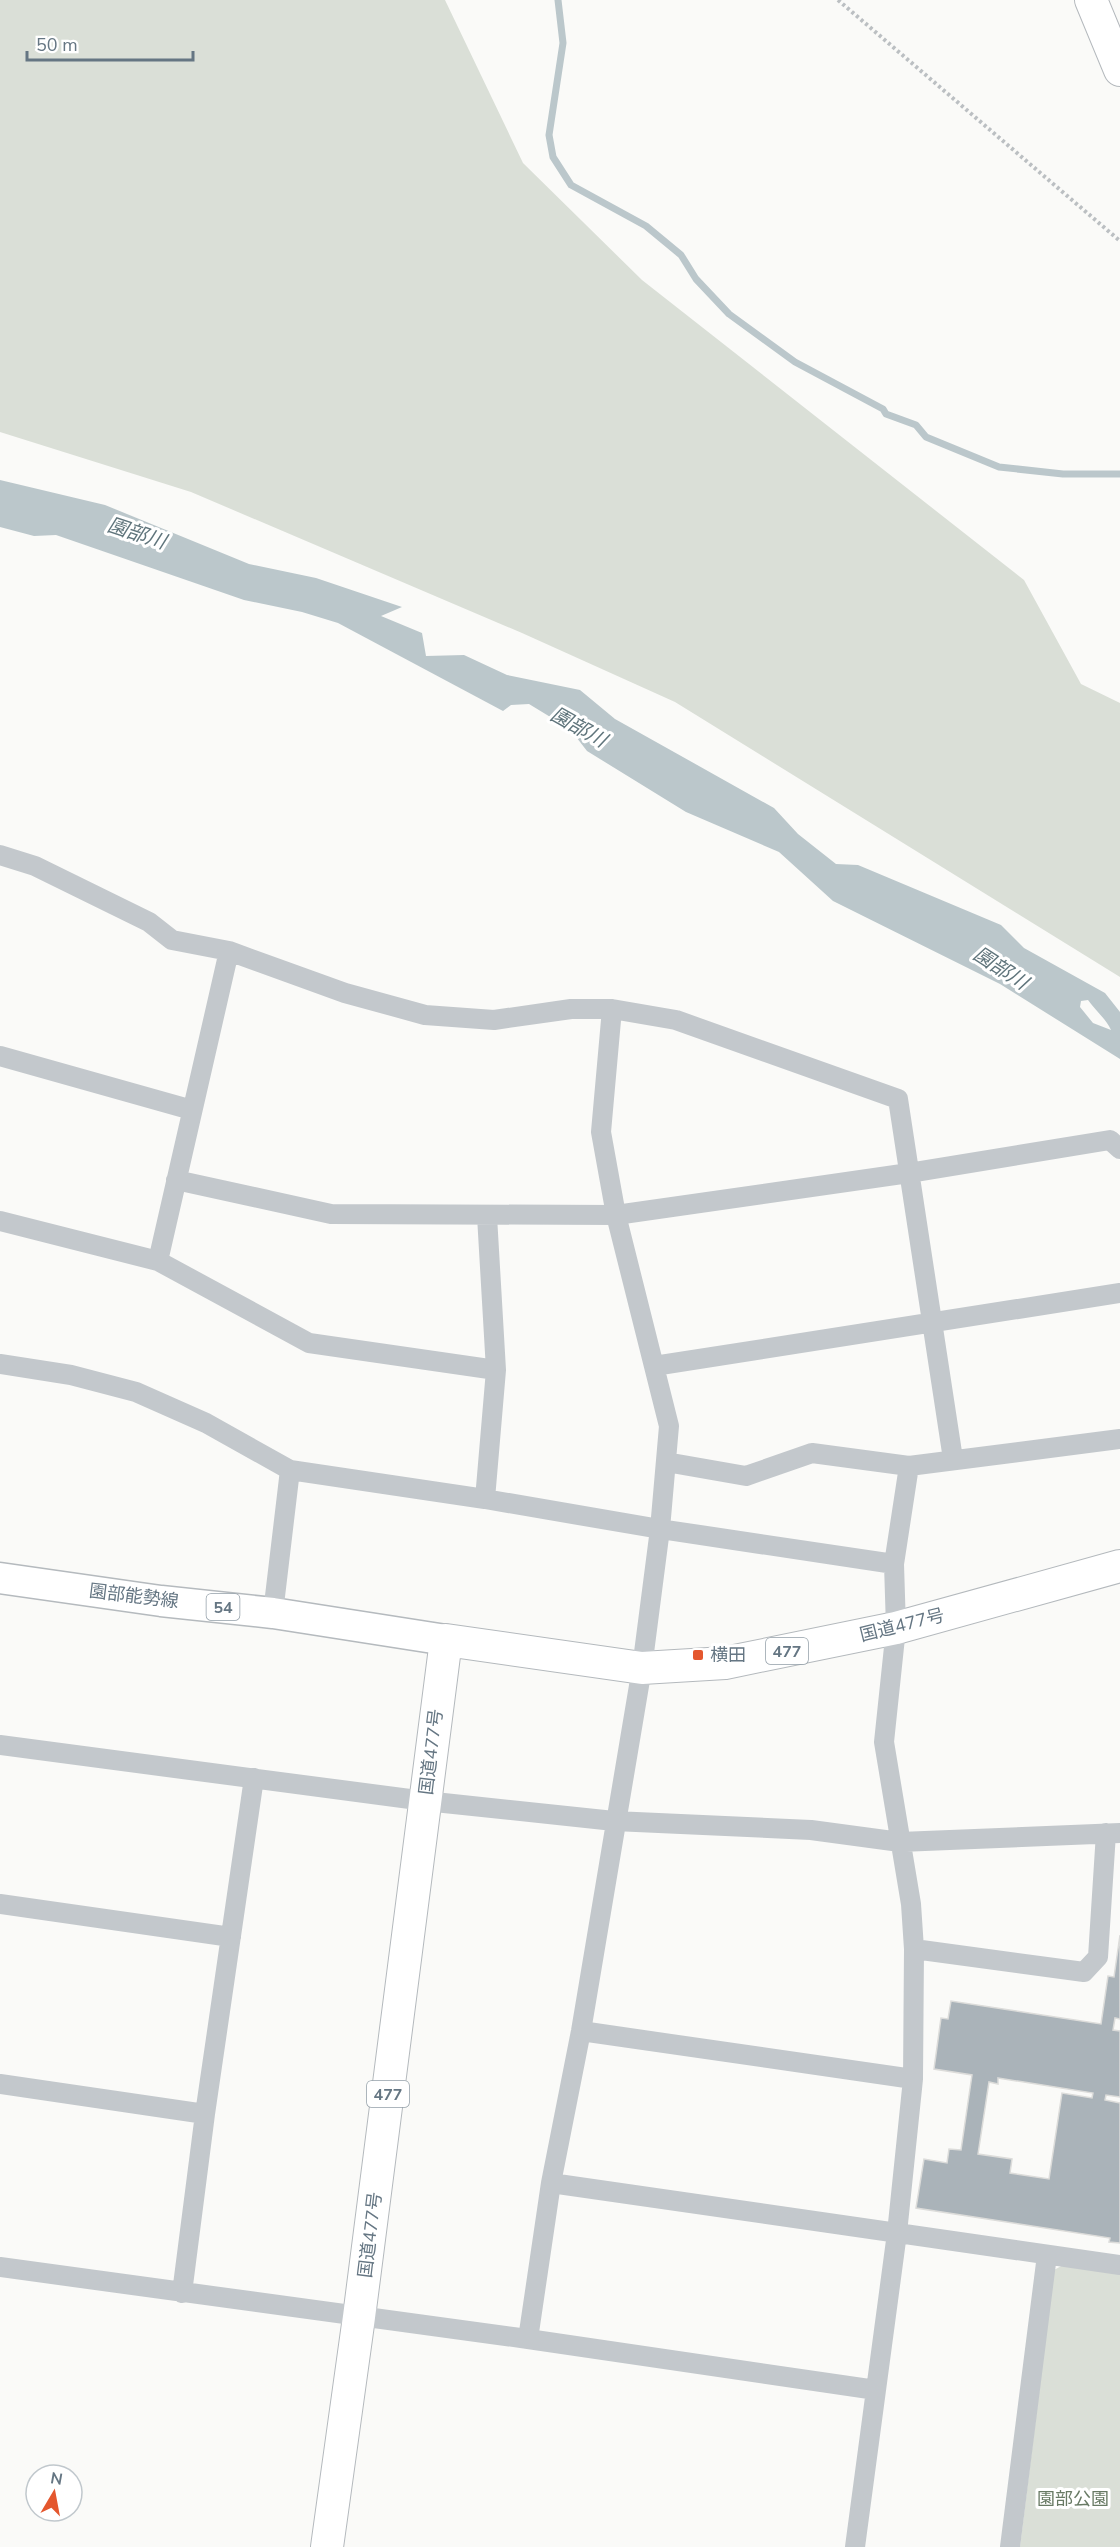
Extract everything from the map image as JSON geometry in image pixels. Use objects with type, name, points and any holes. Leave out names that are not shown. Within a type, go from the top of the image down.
[{"type":"highway","points":[[1097,2],[1120,70]]},
{"type":"highway","name":"国道477号","points":[[327,2547],[359,2317],[446,1640],[642,1668],[725,1663],[896,1628],[1120,1566]]},
{"type":"main road","name":"園部能勢線","points":[[0,1578],[160,1600],[273,1612],[446,1640]]},
{"type":"street","points":[[0,855],[35,866],[149,922],[172,940],[229,951],[345,993],[425,1015],[494,1020],[571,1009],[612,1009],[676,1020],[898,1099],[953,1459]]},
{"type":"street","points":[[159,1261],[229,951]]},
{"type":"street","points":[[528,2338],[551,2183],[581,2031],[614,1821],[642,1668],[660,1530],[669,1426],[616,1215],[601,1132],[612,1009]]},
{"type":"street","points":[[0,1056],[192,1110]]},
{"type":"street","points":[[176,1180],[331,1214],[616,1215],[909,1173],[1110,1140],[1120,1149]]},
{"type":"street","points":[[485,1499],[496,1370],[487,1216]]},
{"type":"street","points":[[0,1221],[159,1261],[309,1343],[496,1370]]},
{"type":"street","points":[[654,1366],[1120,1293]]},
{"type":"street","points":[[0,1364],[71,1375],[136,1392],[206,1423],[290,1470],[485,1499],[660,1530],[894,1564]]},
{"type":"street","points":[[666,1462],[746,1476],[812,1453],[909,1466],[1120,1439]]},
{"type":"street","points":[[855,2547],[897,2233],[913,2079],[915,1949],[911,1904],[884,1742],[896,1628],[894,1564],[909,1466]]},
{"type":"street","points":[[273,1612],[290,1470]]},
{"type":"street","points":[[0,1745],[425,1801],[614,1821],[811,1830],[900,1842],[1113,1833],[1098,1958],[1084,1972],[915,1949]]},
{"type":"street","points":[[182,2293],[205,2114],[254,1778]]},
{"type":"street","points":[[0,1904],[231,1936]]},
{"type":"street","points":[[581,2031],[913,2079]]},
{"type":"street","points":[[0,2084],[205,2114]]},
{"type":"street","points":[[551,2183],[1120,2265]]},
{"type":"street","points":[[1010,2547],[1047,2255]]},
{"type":"street","points":[[0,2266],[182,2293],[528,2338],[876,2390]]},
{"type":"path","points":[[837,0],[1120,241]]},
{"type":"green space","points":[[0,0],[445,0],[523,163],[642,280],[1024,580],[1081,684],[1120,703],[1120,977],[675,702],[522,633],[191,492],[0,432]]},
{"type":"green space","name":"園部公園","points":[[1065,2264],[1120,2271],[1120,2547],[1020,2547],[1054,2270]]},
{"type":"water","name":"園部川","points":[[0,480],[105,505],[249,564],[316,578],[402,607],[381,616],[422,633],[426,656],[464,655],[507,675],[580,690],[615,719],[774,808],[798,834],[836,864],[858,865],[1001,925],[1024,948],[1105,993],[1120,1012],[1120,1059],[1000,984],[833,901],[779,852],[686,812],[587,751],[570,729],[529,704],[511,705],[503,711],[338,623],[302,612],[244,600],[56,535],[34,536],[0,527]],"holes":[[[1088,1000],[1106,1022],[1111,1030],[1093,1023],[1080,1007],[1081,1001]]]},
{"type":"building","points":[[1120,1935],[1120,2019],[1115,2018],[1113,2030],[1120,2031],[1120,2097],[1106,2095],[1105,2100],[1120,2103],[1120,2243],[1109,2242],[1110,2238],[916,2208],[924,2159],[947,2163],[949,2149],[961,2150],[972,2075],[934,2069],[941,2018],[948,2019],[951,2001],[1101,2024],[1108,1976],[1114,1977]],"holes":[[[998,2078],[1093,2093],[1092,2098],[1062,2093],[1049,2179],[1010,2173],[1012,2159],[978,2154],[989,2082],[998,2084]]]},
{"type":"waterway","points":[[558,0],[563,43],[549,135],[553,157],[571,185],[646,226],[681,255],[696,279],[729,314],[795,362],[883,409],[886,414],[916,425],[926,437],[999,467],[1063,474],[1120,474]]},
{"type":"place","name":"横田","points":[[698,1655]]}]
